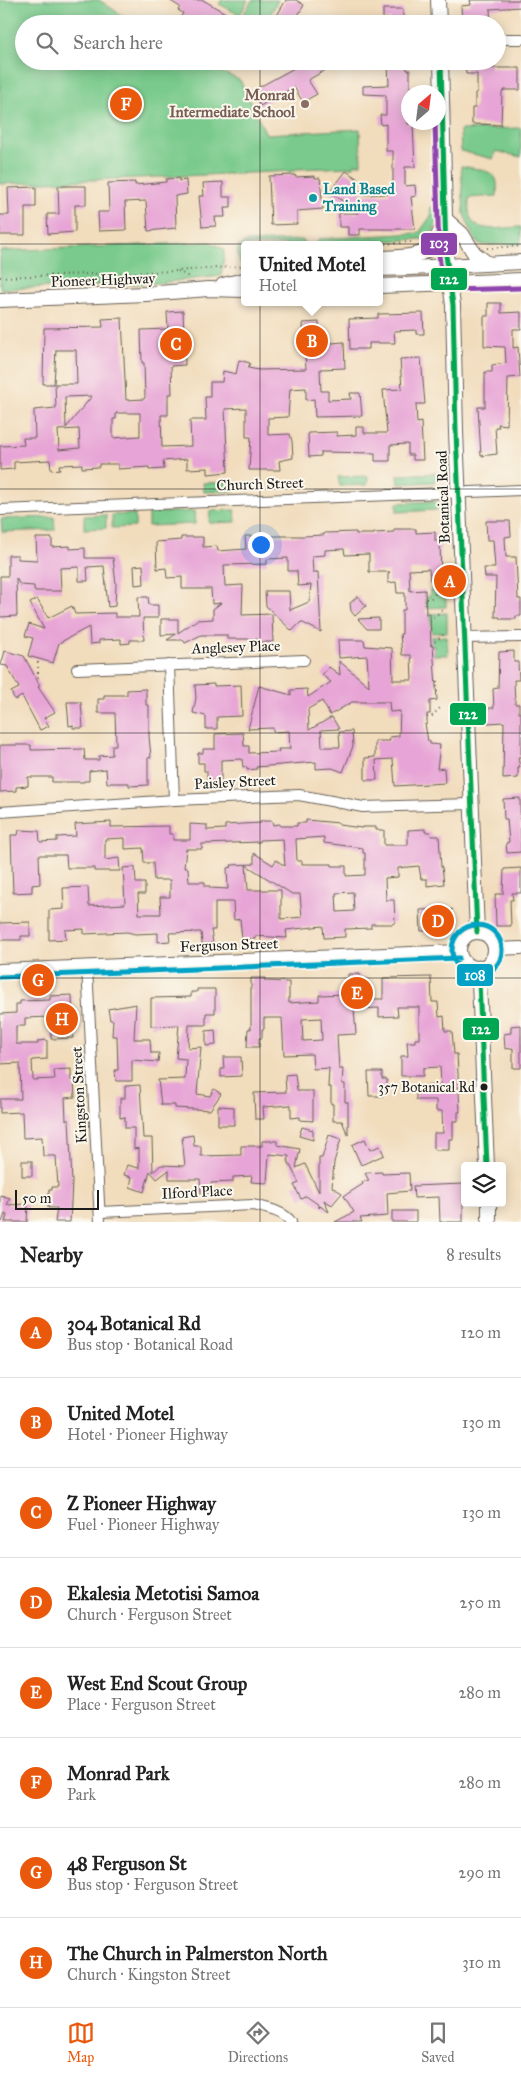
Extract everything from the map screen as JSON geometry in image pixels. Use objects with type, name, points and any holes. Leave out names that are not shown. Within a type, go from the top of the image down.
[{"type":"main road","points":[[438,0],[439,15]]},
{"type":"main road","name":"Botanical Road","points":[[441,70],[445,219],[453,305],[464,638],[477,932]]},
{"type":"main road","points":[[383,258],[409,256],[433,245],[445,219],[462,234],[474,253],[487,263]]},
{"type":"main road","points":[[383,269],[521,262]]},
{"type":"main road","points":[[383,286],[521,280]]},
{"type":"main road","name":"Pioneer Highway","points":[[208,290],[241,281]]},
{"type":"main road","name":"Pioneer Highway","points":[[0,300],[241,290]]},
{"type":"main road","points":[[477,932],[488,936],[495,949],[490,963],[481,968],[466,965],[459,951],[464,938],[477,932]]},
{"type":"main road","points":[[481,968],[479,981],[487,1162]]},
{"type":"main road","points":[[489,1207],[490,1222]]},
{"type":"street","points":[[506,40],[521,39]]},
{"type":"street","name":"Church Street","points":[[0,510],[521,490]]},
{"type":"street","points":[[464,638],[521,637]]},
{"type":"street","name":"Anglesey Place","points":[[77,669],[304,660]]},
{"type":"street","points":[[169,665],[174,800]]},
{"type":"street","name":"Paisley Street","points":[[0,812],[174,800],[299,795],[371,807],[471,804]]},
{"type":"street","points":[[495,949],[521,948]]},
{"type":"street","name":"Ferguson Street","points":[[0,970],[459,951]]},
{"type":"street","name":"Kingston Street","points":[[86,967],[100,1217]]},
{"type":"street","name":"Ilford Place","points":[[100,1217],[254,1205],[271,1209],[289,1218],[291,1222]]},
{"type":"path","points":[[383,244],[420,241]]},
{"type":"path","points":[[481,247],[521,246]]},
{"type":"path","points":[[0,277],[241,266]]},
{"type":"path","points":[[176,270],[191,278]]},
{"type":"path","points":[[426,599],[431,598],[441,587]]},
{"type":"path","points":[[430,621],[442,610]]},
{"type":"path","points":[[431,645],[444,634]]},
{"type":"path","points":[[38,662],[38,681]]},
{"type":"path","points":[[437,681],[437,692]]},
{"type":"path","points":[[427,716],[432,716],[440,708]]},
{"type":"path","points":[[452,909],[452,918]]},
{"type":"green space","points":[[0,0],[99,0],[122,15],[15,15],[15,70],[216,70],[240,80],[266,134],[360,129],[361,164],[354,164],[354,167],[0,184]]},
{"type":"green space","points":[[222,0],[248,0],[240,15],[219,4]]},
{"type":"green space","points":[[252,0],[278,0],[270,15],[243,15]]},
{"type":"green space","points":[[521,128],[521,157],[496,151],[493,159],[461,151],[460,130]]},
{"type":"green space","points":[[461,166],[486,171],[494,176],[497,181],[497,196],[469,198],[469,214],[474,224],[486,228],[521,227],[521,244],[483,245],[476,242],[464,214]]},
{"type":"green space","points":[[430,207],[437,207],[434,229],[427,241],[421,239],[318,241],[319,239],[419,233],[431,216]]},
{"type":"green space","points":[[210,242],[224,249],[221,276],[159,283],[0,289],[0,251]]},
{"type":"green space","points":[[241,245],[241,263],[238,257],[238,247]]},
{"type":"green space","points":[[437,473],[437,480],[433,482],[399,484],[398,475]]},
{"type":"green space","points":[[368,476],[367,485],[340,486],[338,477]]},
{"type":"green space","points":[[234,482],[235,491],[204,492],[203,483]]},
{"type":"green space","points":[[433,501],[438,503],[438,510],[397,512],[397,503]]},
{"type":"green space","points":[[235,510],[236,522],[209,523],[210,511]]},
{"type":"green space","points":[[194,511],[195,524],[148,526],[148,513]]},
{"type":"green space","points":[[135,514],[135,527],[112,528],[112,515]]},
{"type":"green space","points":[[106,515],[106,528],[84,529],[84,516]]},
{"type":"green space","points":[[54,517],[55,530],[2,532],[1,519]]},
{"type":"green space","points":[[446,589],[446,607],[426,608],[426,597],[430,597],[430,590]]},
{"type":"green space","points":[[447,613],[447,632],[432,633],[430,614]]},
{"type":"green space","points":[[447,636],[448,655],[434,655],[431,637]]},
{"type":"building","points":[[169,0],[203,0],[229,15],[182,15],[183,13],[178,10],[180,7]]},
{"type":"building","points":[[286,0],[296,0],[304,5],[298,15],[277,15]]},
{"type":"building","points":[[470,0],[521,0],[521,7],[490,9],[490,15],[462,15],[461,6],[471,5]]},
{"type":"building","points":[[383,9],[403,9],[403,15],[383,15]]},
{"type":"building","points":[[520,68],[520,90],[504,90],[502,92],[501,125],[472,124],[472,108],[475,108],[475,93],[477,93],[477,74],[466,74],[466,70]]},
{"type":"building","points":[[290,70],[326,70],[308,80],[317,94],[303,102],[294,87],[260,106],[252,91]]},
{"type":"building","points":[[388,70],[410,70],[410,85],[401,85],[401,130],[413,130],[415,167],[405,167],[405,186],[415,185],[416,196],[411,197],[415,229],[360,229],[360,235],[348,235],[348,227],[339,227],[339,213],[359,213],[330,192],[346,171],[358,179],[349,191],[361,191],[361,195],[389,194],[389,189],[393,189],[393,151],[386,151],[386,124],[381,125],[380,115],[386,115],[386,95],[363,94],[363,86],[389,85]]},
{"type":"building","points":[[295,175],[295,177],[315,176],[315,178],[320,178],[323,209],[297,211],[297,224],[271,225],[269,176]]},
{"type":"building","points":[[179,178],[179,181],[186,180],[187,194],[175,196],[176,228],[148,231],[146,201],[125,202],[126,230],[99,231],[98,212],[109,212],[108,183],[135,182],[135,185],[166,182],[166,179]]},
{"type":"building","points":[[223,182],[223,197],[231,197],[231,207],[224,207],[225,217],[215,217],[216,226],[202,227],[199,196],[204,196],[203,183]]},
{"type":"building","points":[[58,186],[86,186],[86,205],[75,205],[75,232],[48,234],[47,214],[59,214]]},
{"type":"building","points":[[36,187],[36,207],[25,207],[25,235],[0,235],[0,215],[9,215],[8,188]]},
{"type":"building","points":[[488,303],[501,303],[501,313],[521,312],[521,329],[513,329],[513,348],[518,347],[520,377],[508,378],[507,425],[498,424],[499,427],[495,427],[497,454],[481,456],[478,407],[485,407],[485,372],[492,372],[492,365],[506,363],[505,347],[484,346],[484,316],[488,316]]},
{"type":"building","points":[[183,311],[185,365],[171,366],[172,394],[168,394],[168,415],[161,415],[162,447],[191,446],[190,420],[206,420],[205,397],[210,397],[210,382],[222,382],[223,371],[236,374],[239,360],[250,363],[248,368],[259,370],[306,369],[303,323],[319,322],[319,344],[344,342],[345,368],[320,369],[321,391],[328,391],[328,400],[351,399],[350,393],[360,393],[362,416],[315,417],[314,399],[306,400],[306,388],[290,389],[288,417],[268,418],[268,435],[290,434],[292,441],[293,458],[279,461],[280,470],[249,470],[251,437],[246,437],[246,408],[225,409],[228,472],[208,474],[208,468],[187,469],[187,459],[163,461],[164,469],[149,470],[149,467],[118,469],[118,464],[99,464],[99,467],[82,468],[82,464],[59,465],[60,469],[51,470],[50,460],[14,462],[14,469],[0,470],[0,446],[24,445],[23,438],[35,438],[34,410],[56,408],[55,384],[77,384],[76,350],[56,350],[54,384],[43,384],[44,328],[103,327],[102,319],[122,318],[126,400],[144,399],[144,363],[142,363],[141,330],[168,329],[167,312]],"holes":[[[92,396],[66,428],[65,397]],[[116,413],[140,413],[140,436],[113,438],[113,419],[116,419]],[[79,429],[80,448],[59,450],[58,430]]]},
{"type":"building","points":[[423,313],[424,334],[416,334],[416,330],[394,331],[395,343],[369,343],[369,349],[350,349],[349,319],[378,318],[378,314]]},
{"type":"building","points":[[421,358],[425,404],[416,404],[417,423],[421,422],[423,460],[413,460],[413,455],[408,455],[408,444],[390,445],[390,461],[375,461],[375,453],[321,452],[321,456],[309,457],[308,433],[337,432],[337,436],[356,435],[356,427],[364,427],[364,433],[387,433],[383,390],[402,389],[400,359]]},
{"type":"building","points":[[486,521],[510,521],[511,536],[505,537],[506,557],[516,557],[518,599],[521,599],[521,616],[516,616],[516,619],[500,619],[500,617],[495,617],[496,577],[485,577],[484,568],[495,568],[493,540],[487,540]]},
{"type":"building","points":[[394,529],[416,529],[416,533],[435,532],[435,541],[440,541],[441,580],[430,580],[429,569],[409,570],[410,591],[425,590],[426,614],[430,614],[431,646],[433,646],[437,700],[430,701],[430,714],[427,714],[427,724],[425,724],[430,744],[440,745],[437,769],[444,768],[445,783],[395,786],[393,759],[376,760],[377,780],[365,780],[365,758],[375,757],[375,741],[390,741],[389,737],[399,736],[400,711],[390,712],[389,702],[352,702],[330,715],[322,701],[308,709],[309,730],[332,717],[339,729],[321,730],[322,747],[340,747],[339,732],[352,731],[353,746],[343,772],[332,768],[316,769],[316,762],[256,767],[257,769],[247,770],[247,767],[243,767],[242,759],[221,760],[221,781],[207,781],[207,771],[204,771],[204,763],[198,763],[198,753],[203,753],[203,749],[215,749],[215,734],[243,733],[244,746],[249,746],[249,753],[279,752],[278,749],[290,749],[289,731],[273,732],[273,728],[248,729],[259,686],[291,695],[291,690],[307,689],[308,697],[331,682],[322,675],[329,667],[340,675],[339,661],[369,686],[367,656],[339,658],[338,640],[364,640],[365,646],[392,648],[393,680],[412,680],[411,655],[402,655],[400,634],[402,634],[402,610],[405,610],[405,593],[397,593],[396,582],[388,583],[388,574],[390,572],[369,572],[369,554],[345,555],[344,549],[325,550],[325,555],[312,556],[313,574],[313,572],[318,572],[321,632],[301,622],[292,631],[266,606],[265,591],[289,591],[290,610],[309,602],[311,585],[298,586],[297,571],[288,571],[288,558],[267,559],[267,564],[224,565],[225,586],[243,585],[242,615],[272,614],[273,642],[257,642],[257,639],[227,639],[227,635],[201,635],[185,643],[183,640],[167,640],[176,634],[161,635],[161,619],[178,619],[178,633],[197,620],[213,619],[213,609],[221,603],[212,604],[211,589],[182,589],[182,577],[167,578],[166,568],[157,569],[156,542],[181,540],[181,537],[203,537],[203,547],[217,546],[218,551],[246,549],[245,536],[303,536],[356,532],[356,534],[374,534],[394,532]]},
{"type":"building","points":[[36,538],[52,538],[52,547],[70,546],[70,549],[85,548],[85,558],[113,558],[116,584],[115,606],[108,607],[104,566],[87,567],[88,581],[79,581],[79,567],[60,568],[61,591],[34,591],[34,586],[20,585],[16,578],[17,616],[0,617],[0,576],[8,576],[8,555],[18,555],[18,559],[37,560]]},
{"type":"building","points":[[143,565],[144,584],[135,585],[134,566]]},
{"type":"building","points":[[358,596],[366,606],[355,616],[351,611],[350,603]]},
{"type":"building","points":[[138,597],[148,597],[149,605],[158,605],[158,618],[143,618],[144,640],[130,640],[130,643],[121,644],[121,639],[99,640],[99,643],[90,644],[89,627],[59,643],[53,663],[28,656],[33,638],[25,636],[29,624],[44,629],[30,603],[37,599],[48,618],[72,606],[75,614],[115,613],[115,617],[139,617]]},
{"type":"building","points":[[379,618],[379,629],[367,629],[358,619]]},
{"type":"building","points":[[5,651],[24,656],[40,686],[38,687],[55,712],[44,718],[49,726],[40,730],[22,696],[15,700],[11,692],[19,688],[7,666],[1,665]]},
{"type":"building","points":[[514,651],[514,662],[518,662],[519,680],[514,680],[515,704],[519,704],[519,713],[521,713],[521,757],[518,757],[520,768],[518,768],[518,778],[503,779],[504,722],[488,723],[488,708],[494,708],[493,689],[498,688],[499,652]]},
{"type":"building","points":[[214,684],[214,686],[241,685],[242,716],[217,717],[217,729],[206,729],[206,716],[193,713],[196,698],[195,685]]},
{"type":"building","points":[[146,689],[146,705],[149,705],[151,757],[148,758],[148,785],[129,786],[129,783],[107,783],[106,769],[89,771],[89,781],[84,782],[52,782],[52,777],[28,777],[28,786],[16,787],[16,791],[0,792],[0,745],[31,745],[31,750],[84,749],[85,760],[99,760],[99,756],[112,755],[112,745],[116,745],[115,713],[98,713],[98,699],[104,699],[104,695],[127,695],[127,690]]},
{"type":"building","points":[[67,702],[81,702],[83,728],[73,728],[73,725],[69,726]]},
{"type":"building","points":[[520,798],[521,852],[507,853],[506,843],[509,842],[507,819],[504,819],[503,799]]},
{"type":"building","points":[[306,820],[339,823],[339,825],[362,828],[376,827],[376,830],[384,830],[384,845],[408,845],[408,830],[425,829],[425,832],[430,832],[431,836],[439,836],[444,884],[427,886],[427,879],[421,879],[419,866],[398,868],[398,877],[385,878],[386,900],[394,900],[395,922],[393,924],[371,924],[371,928],[345,929],[345,937],[324,938],[323,926],[286,930],[287,938],[255,936],[255,939],[242,939],[240,919],[234,920],[233,902],[215,902],[215,930],[211,930],[213,943],[202,944],[201,932],[169,933],[170,941],[158,942],[158,933],[84,934],[84,929],[65,930],[66,939],[49,940],[49,910],[64,909],[63,888],[88,887],[89,906],[125,904],[123,868],[135,867],[136,883],[145,883],[145,894],[138,894],[139,914],[161,914],[160,897],[170,897],[170,880],[154,880],[153,863],[144,863],[143,848],[125,849],[125,838],[105,839],[105,860],[119,858],[120,871],[94,871],[94,868],[67,868],[66,855],[39,855],[40,884],[32,885],[32,892],[13,893],[11,835],[18,835],[19,830],[39,831],[40,842],[57,841],[57,837],[76,836],[75,824],[111,822],[111,827],[169,826],[169,834],[173,834],[173,840],[190,840],[190,824],[207,825],[207,830],[225,829],[225,825],[261,823],[261,821],[272,821],[273,825],[280,824],[280,826],[297,826],[297,823],[306,823]],"holes":[[[324,837],[324,843],[363,848],[363,853],[365,853],[365,875],[346,876],[346,866],[302,864],[302,861],[297,861],[296,839]],[[283,839],[285,866],[276,860],[273,865],[254,853],[254,864],[231,865],[232,867],[227,868],[228,889],[210,888],[210,886],[205,886],[205,882],[189,882],[188,868],[184,868],[186,849],[202,849],[202,844],[260,842],[260,840]],[[246,865],[292,894],[300,894],[302,917],[281,919],[281,890],[248,890]],[[353,892],[354,911],[337,912],[336,893]]]},
{"type":"building","points":[[521,868],[521,893],[512,893],[513,900],[510,900],[511,926],[496,926],[495,894],[503,894],[504,869]]},
{"type":"building","points":[[449,909],[450,930],[421,931],[420,910]]},
{"type":"building","points":[[30,922],[30,936],[21,936],[21,940],[0,940],[0,923]]},
{"type":"building","points":[[348,974],[360,974],[360,978],[366,978],[366,999],[383,999],[383,978],[431,977],[432,1002],[438,1002],[439,1017],[444,1016],[445,1031],[452,1031],[454,1054],[457,1054],[460,1112],[458,1112],[458,1121],[453,1121],[453,1139],[449,1139],[449,1150],[434,1150],[434,1133],[443,1133],[442,1111],[436,1111],[436,1100],[416,1100],[416,1086],[441,1085],[440,1067],[423,1068],[423,1076],[401,1076],[401,1056],[408,1056],[407,1042],[415,1042],[415,1039],[419,1039],[419,1007],[397,1007],[398,1016],[379,1017],[379,1008],[354,1009],[356,1034],[337,1035],[339,1069],[343,1069],[342,1084],[345,1084],[345,1102],[348,1102],[348,1135],[342,1121],[333,1121],[331,1087],[328,1087],[329,1068],[313,1069],[312,1054],[284,1055],[282,1018],[264,1018],[264,1029],[262,1029],[262,1038],[259,1038],[259,1047],[247,1047],[248,1029],[251,1029],[251,978],[265,978],[265,981],[289,982],[289,1003],[319,1001],[319,995],[348,994]],"holes":[[[321,1018],[322,1040],[303,1041],[302,1019]]]},
{"type":"building","points":[[197,989],[215,989],[215,1013],[206,1013],[206,1025],[189,1025],[188,1048],[201,1047],[197,1094],[210,1096],[214,1089],[221,1094],[210,1110],[175,1108],[175,1105],[161,1105],[158,1080],[185,1079],[186,1059],[176,1058],[179,1025],[151,1026],[151,998],[191,997],[191,992],[197,992]]},
{"type":"building","points":[[72,995],[73,1038],[51,1039],[51,1017],[25,1018],[25,1026],[16,1026],[16,1044],[38,1044],[38,1041],[47,1040],[47,1059],[32,1060],[33,1080],[55,1079],[54,1070],[71,1069],[71,1080],[74,1080],[75,1097],[65,1098],[66,1120],[69,1120],[72,1182],[70,1222],[55,1222],[57,1208],[48,1208],[49,1190],[52,1190],[52,1187],[58,1187],[56,1156],[43,1156],[42,1137],[23,1138],[22,1112],[0,1113],[0,1099],[21,1099],[20,1063],[0,1064],[0,1014],[16,1013],[16,1004],[20,1004],[20,1001],[50,1000],[50,996]]},
{"type":"building","points":[[136,1004],[134,1039],[150,1039],[151,1053],[159,1053],[158,1062],[132,1060],[132,1081],[116,1081],[115,1070],[118,1070],[117,1036],[112,1036],[113,1020],[110,1020],[108,1009]]},
{"type":"building","points":[[521,1025],[521,1068],[513,1068],[513,1048],[505,1049],[504,1034],[511,1033],[511,1026]]},
{"type":"building","points":[[215,1030],[216,1045],[206,1046],[206,1031]]},
{"type":"building","points":[[223,1057],[241,1057],[242,1076],[221,1077],[221,1069],[224,1069]]},
{"type":"building","points":[[368,1072],[382,1072],[382,1079],[387,1079],[387,1092],[383,1093],[383,1096],[369,1096]]},
{"type":"building","points":[[295,1074],[297,1091],[313,1091],[313,1121],[300,1120],[300,1117],[291,1118],[291,1105],[263,1107],[264,1119],[255,1119],[254,1093],[286,1092],[285,1075]]},
{"type":"building","points":[[140,1085],[143,1138],[152,1138],[153,1172],[161,1165],[185,1166],[182,1137],[193,1135],[194,1146],[201,1146],[201,1156],[241,1155],[241,1146],[262,1146],[262,1141],[277,1141],[277,1145],[300,1149],[296,1168],[305,1164],[319,1192],[319,1158],[322,1158],[329,1135],[341,1139],[334,1162],[332,1187],[342,1193],[332,1205],[324,1200],[329,1212],[320,1206],[319,1208],[319,1205],[306,1196],[301,1199],[294,1185],[299,1183],[288,1161],[289,1156],[269,1154],[267,1183],[251,1182],[252,1176],[233,1177],[233,1182],[211,1183],[212,1194],[201,1194],[200,1179],[169,1179],[169,1170],[157,1179],[150,1171],[144,1192],[130,1187],[132,1177],[124,1175],[127,1165],[139,1168],[139,1148],[134,1149],[134,1128],[125,1128],[125,1117],[120,1118],[120,1098],[125,1098],[125,1086]]},
{"type":"building","points":[[218,1106],[234,1107],[234,1125],[218,1125]]},
{"type":"building","points":[[302,1127],[313,1130],[313,1140],[299,1136]]},
{"type":"building","points":[[365,1139],[370,1150],[380,1146],[384,1155],[361,1165],[352,1145]]},
{"type":"building","points":[[22,1161],[32,1161],[32,1176],[22,1176]]},
{"type":"building","points":[[382,1172],[382,1174],[409,1173],[410,1191],[387,1193],[388,1216],[360,1218],[362,1222],[335,1222],[354,1212],[344,1196],[363,1184],[362,1182],[369,1181],[365,1173]]},
{"type":"building","points":[[461,1184],[463,1222],[440,1222],[439,1197],[414,1198],[413,1186]]},
{"type":"building","points":[[0,1195],[10,1198],[7,1205],[28,1204],[27,1222],[5,1222],[7,1215],[5,1214],[2,1222],[0,1222]]},
{"type":"building","points":[[392,1211],[416,1211],[416,1222],[392,1222]]},
{"type":"transit line","name":"122","points":[[441,70],[446,255],[453,305],[456,432],[477,932]]},
{"type":"transit line","name":"103","points":[[435,130],[439,255],[443,286],[450,290],[521,288]]},
{"type":"transit line","name":"108","points":[[472,925],[482,925],[495,932],[502,945],[502,950],[502,955],[495,968],[482,975],[472,975],[463,971],[456,964],[452,955],[452,945],[456,936],[463,929],[472,925]]},
{"type":"transit line","name":"108","points":[[0,977],[459,958]]},
{"type":"transit line","name":"122","points":[[481,968],[479,981],[487,1162]]},
{"type":"place","name":"Monrad Park","points":[[126,104]]},
{"type":"place","name":"Monrad Intermediate School","points":[[305,104]]},
{"type":"place","name":"Land Based Training","points":[[313,198]]},
{"type":"place","name":"United Motel","points":[[312,341]]},
{"type":"place","name":"Z Pioneer Highway","points":[[176,344]]},
{"type":"place","name":"304 Botanical Rd","points":[[450,581]]},
{"type":"place","name":"Ekalesia Metotisi Samoa","points":[[438,921]]},
{"type":"place","name":"48 Ferguson St","points":[[38,980]]},
{"type":"place","name":"West End Scout Group","points":[[357,993]]},
{"type":"place","name":"The Church in Palmerston North","points":[[62,1019]]},
{"type":"place","name":"357 Botanical Rd","points":[[484,1087]]}]
